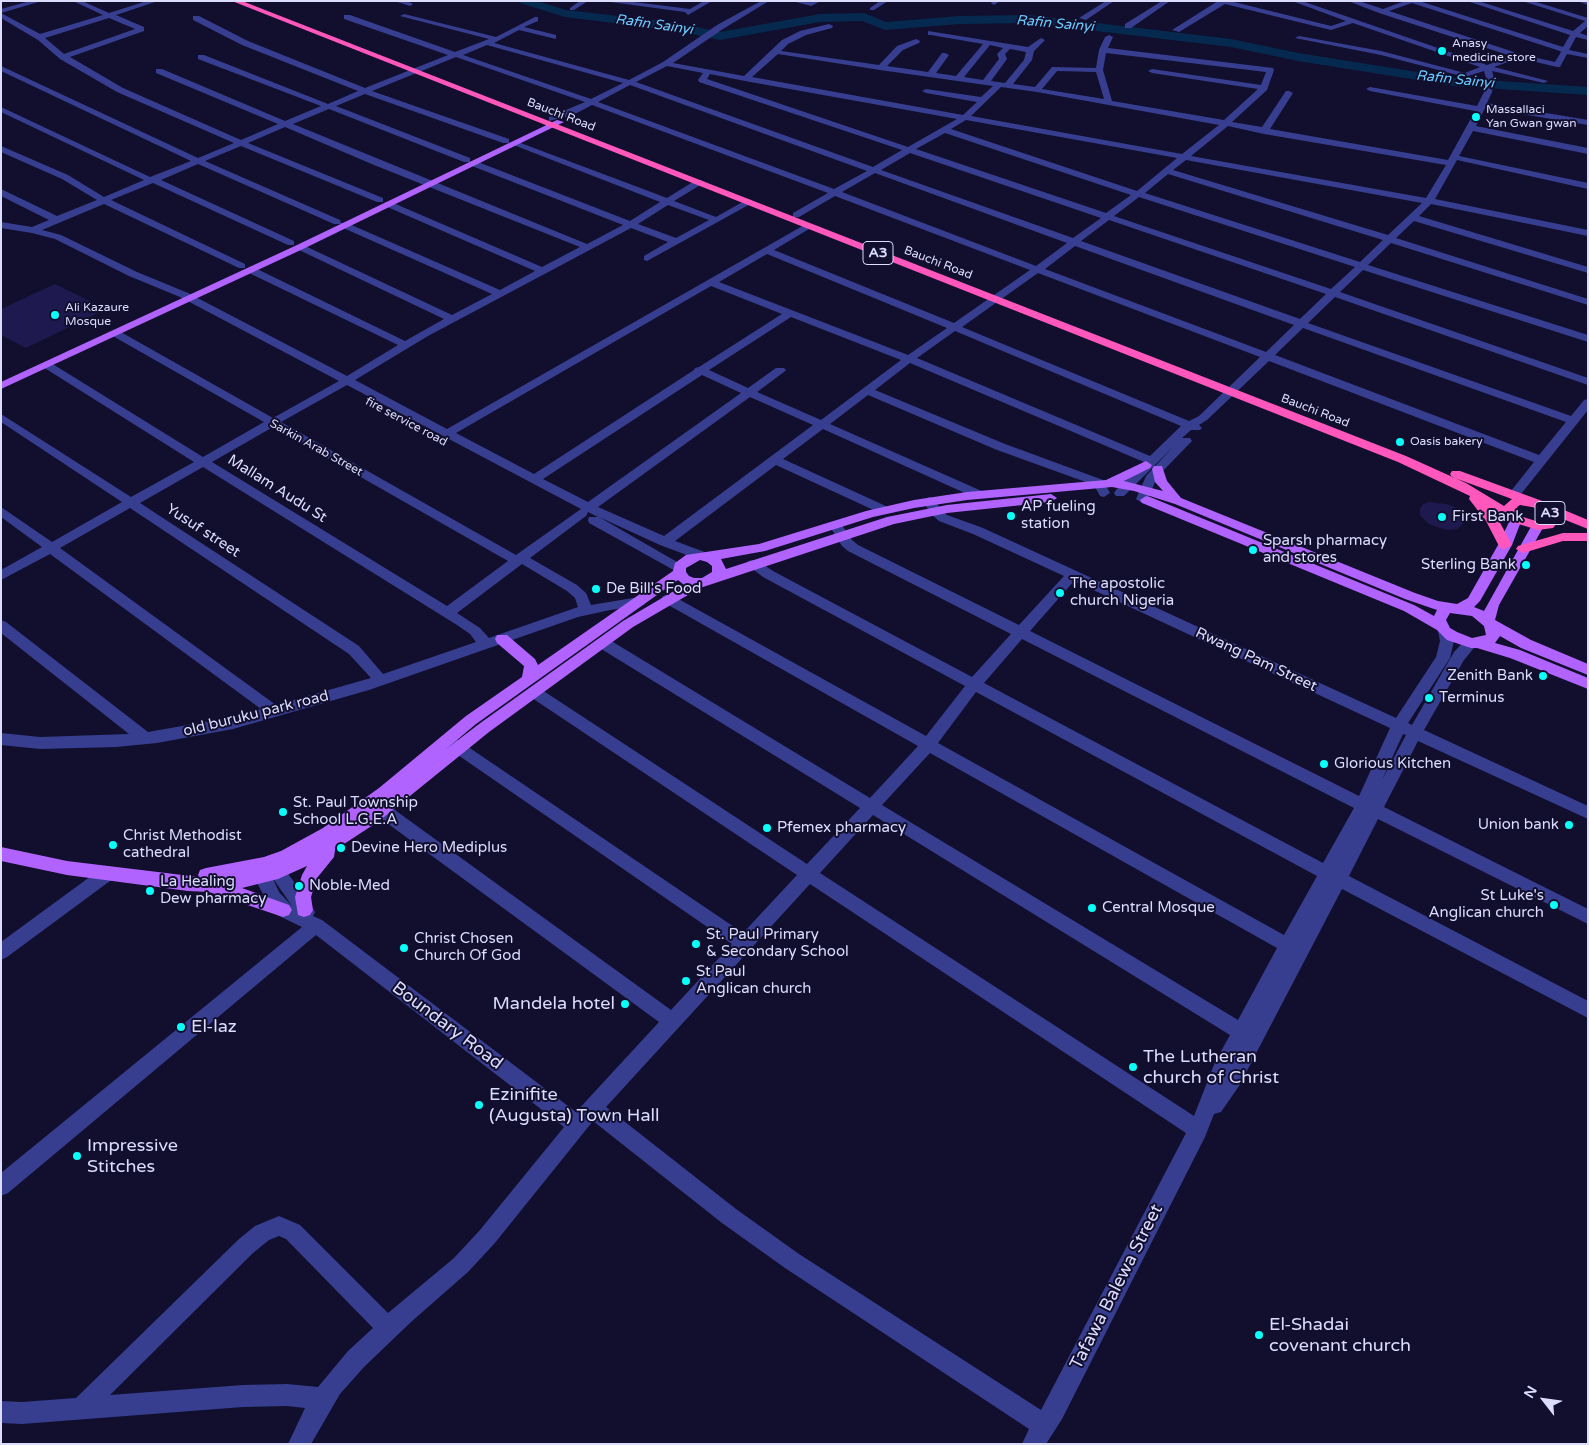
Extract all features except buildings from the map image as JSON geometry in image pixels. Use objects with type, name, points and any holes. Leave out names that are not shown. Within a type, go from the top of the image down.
[{"type":"highway","name":"Bauchi Road","points":[[235,1],[555,121],[796,215],[1233,390],[1424,468],[1462,486],[1515,518]]},
{"type":"highway","name":"Bauchi Road","points":[[247,1],[416,70]]},
{"type":"highway","name":"Bauchi Road","points":[[555,121],[809,226],[998,297]]},
{"type":"highway","name":"Bauchi Road","points":[[1233,390],[1536,504]]},
{"type":"highway","points":[[1462,486],[1485,509],[1505,545]]},
{"type":"highway","name":"A3","points":[[1588,525],[1525,501],[1513,503],[1510,510],[1515,518],[1540,526],[1588,536]]},
{"type":"highway","name":"A3","points":[[1536,504],[1549,511],[1553,518],[1552,522],[1540,526]]},
{"type":"highway","name":"A3","points":[[1523,549],[1563,537],[1588,536]]},
{"type":"main road","points":[[1,386],[555,121]]},
{"type":"main road","points":[[1,379],[182,299]]},
{"type":"main road","points":[[679,571],[684,580],[697,583],[708,582],[716,577],[753,564],[884,510],[1102,486],[1152,465],[1161,482],[1179,502]]},
{"type":"main road","points":[[150,878],[268,869],[348,821],[385,792],[453,744],[679,571],[686,560],[695,557],[706,557],[760,548],[892,520],[932,506],[980,495],[1102,486],[1124,489],[1179,502],[1410,596],[1476,612],[1490,623],[1526,644],[1588,670]]},
{"type":"main road","points":[[1144,494],[1408,608],[1443,628],[1461,641],[1500,648],[1588,684]]},
{"type":"main road","points":[[1443,628],[1439,620],[1440,614],[1466,606],[1473,601],[1505,545],[1515,518]]},
{"type":"main road","points":[[1474,643],[1492,638],[1494,633],[1490,623],[1492,605],[1523,549],[1540,526]]},
{"type":"main road","points":[[706,557],[714,560],[719,565],[720,571],[716,577]]},
{"type":"main road","points":[[531,685],[603,643],[668,599],[697,583]]},
{"type":"main road","points":[[502,638],[530,663],[532,668],[531,685]]},
{"type":"main road","points":[[188,884],[212,885],[268,869],[323,850],[382,810],[453,744]]},
{"type":"main road","points":[[304,910],[303,897],[305,886],[315,866],[324,855],[350,833]]},
{"type":"main road","points":[[1,854],[67,868],[150,878],[235,893],[283,910]]},
{"type":"street","points":[[1,13],[39,1]]},
{"type":"street","points":[[63,57],[141,28],[109,17],[76,1]]},
{"type":"street","points":[[39,36],[109,17],[155,1]]},
{"type":"street","points":[[397,1],[410,4]]},
{"type":"street","points":[[572,9],[584,1]]},
{"type":"street","points":[[606,1],[640,6],[653,5],[689,12],[709,1]]},
{"type":"street","points":[[653,5],[660,1]]},
{"type":"street","points":[[555,121],[666,64],[720,27],[766,1]]},
{"type":"street","points":[[795,1],[811,4],[818,1]]},
{"type":"street","points":[[872,9],[885,1]]},
{"type":"street","points":[[1083,18],[1111,1]]},
{"type":"street","points":[[1128,26],[1167,1]]},
{"type":"street","points":[[1294,1],[1487,68],[1544,82]]},
{"type":"street","points":[[1351,1],[1518,56],[1557,66],[1574,34],[1588,21],[1525,1]]},
{"type":"street","points":[[1176,30],[1223,2],[1331,28],[1412,1],[1565,51],[1588,56]]},
{"type":"street","points":[[1470,1],[1588,38]]},
{"type":"street","points":[[1582,1],[1588,3]]},
{"type":"street","points":[[1,13],[39,36],[63,57],[120,90],[543,271]]},
{"type":"street","points":[[404,16],[497,40]]},
{"type":"street","points":[[347,17],[591,102],[1541,460]]},
{"type":"street","points":[[196,18],[245,43],[365,91],[716,220]]},
{"type":"street","points":[[1,237],[57,220],[416,70],[497,40],[535,19]]},
{"type":"street","points":[[745,79],[785,42],[815,28],[829,26]]},
{"type":"street","points":[[518,28],[553,37]]},
{"type":"street","points":[[931,33],[1030,50]]},
{"type":"street","points":[[1109,37],[1103,50],[1099,70],[1109,103]]},
{"type":"street","points":[[1299,38],[1381,53],[1465,74],[1518,56]]},
{"type":"street","points":[[796,215],[962,119],[1023,66],[1030,50],[1041,40]]},
{"type":"street","points":[[880,68],[900,48],[916,41]]},
{"type":"street","points":[[958,79],[989,42]]},
{"type":"street","points":[[487,43],[630,83],[1074,240],[1572,421]]},
{"type":"street","points":[[986,83],[1004,59],[1001,54],[1008,46]]},
{"type":"street","points":[[665,542],[909,359],[1038,269],[1074,240],[1138,194],[1225,124],[1264,88],[1270,70],[1103,50]]},
{"type":"street","points":[[776,52],[1037,90],[1264,131],[1452,160],[1588,186]]},
{"type":"street","points":[[930,75],[945,55]]},
{"type":"street","points":[[201,57],[676,242]]},
{"type":"street","points":[[666,64],[962,119],[1429,201],[1588,233]]},
{"type":"street","points":[[1,68],[198,161],[501,294]]},
{"type":"street","points":[[1124,489],[1233,390],[1429,201],[1471,128],[1488,92],[1490,78],[1487,68]]},
{"type":"street","points":[[1037,90],[1055,69],[1099,70]]},
{"type":"street","points":[[159,71],[284,125],[587,247]]},
{"type":"street","points":[[1152,71],[1264,88]]},
{"type":"street","points":[[708,72],[702,80],[1334,293],[1588,382]]},
{"type":"street","points":[[1370,89],[1588,123]]},
{"type":"street","points":[[926,91],[982,100]]},
{"type":"street","points":[[1264,131],[1289,93]]},
{"type":"street","points":[[1,109],[452,319]]},
{"type":"street","points":[[1471,128],[1588,151]]},
{"type":"street","points":[[944,130],[1588,339]]},
{"type":"street","points":[[1,149],[65,178],[103,200],[406,345]]},
{"type":"street","points":[[1167,171],[1588,302]]},
{"type":"street","points":[[1,576],[343,383],[452,319],[631,224],[699,182]]},
{"type":"street","points":[[1,192],[57,220]]},
{"type":"street","points":[[646,258],[749,202]]},
{"type":"street","points":[[1412,217],[1588,270]]},
{"type":"street","name":"fire service road","points":[[1,225],[28,229],[69,242],[133,274],[152,288],[182,299],[585,510],[679,571]]},
{"type":"street","points":[[448,433],[809,226]]},
{"type":"street","points":[[765,250],[1196,424]]},
{"type":"street","points":[[710,282],[909,359],[1152,465]]},
{"type":"street","points":[[534,479],[699,370],[790,313]]},
{"type":"street","name":"Sarkin Arab Street","points":[[115,333],[272,423],[572,588],[581,596],[586,610]]},
{"type":"street","name":"Mallam Audu St","points":[[47,365],[447,613],[475,631],[486,644]]},
{"type":"street","points":[[699,370],[980,495]]},
{"type":"street","points":[[447,613],[585,510],[780,370]]},
{"type":"street","points":[[343,383],[448,433],[534,479],[585,510],[706,557]]},
{"type":"street","points":[[866,391],[1000,447],[1102,486]]},
{"type":"street","points":[[1513,496],[1588,402]]},
{"type":"street","name":"Yusuf street","points":[[1,416],[354,650],[369,665],[380,680]]},
{"type":"street","points":[[775,460],[884,510]]},
{"type":"street","points":[[1144,494],[1152,476],[1152,465]]},
{"type":"street","name":"Rwang Pam Street","points":[[932,506],[944,518],[978,531],[1588,813]]},
{"type":"street","points":[[1,511],[274,712]]},
{"type":"street","points":[[838,530],[853,548],[1588,917]]},
{"type":"street","points":[[753,564],[768,574],[1332,876],[1588,1010]]},
{"type":"street","points":[[299,1444],[324,1399],[356,1359],[388,1328],[461,1265],[487,1237],[592,1108],[928,745],[974,684],[1072,575]]},
{"type":"street","points":[[668,599],[1287,945]]},
{"type":"street","name":"old buruku park road","points":[[1,739],[40,743],[75,743],[145,738],[195,730],[274,712],[380,680],[586,610],[639,602]]},
{"type":"street","points":[[1,625],[145,738]]},
{"type":"street","points":[[1198,1130],[1232,1080],[1332,876],[1369,807],[1443,658],[1447,641],[1443,628]]},
{"type":"street","points":[[603,643],[1241,1032]]},
{"type":"street","points":[[1406,730],[1458,656],[1474,643]]},
{"type":"street","points":[[531,685],[808,874],[1198,1130]]},
{"type":"street","points":[[453,744],[744,943]]},
{"type":"street","points":[[382,810],[672,1021]]},
{"type":"street","points":[[268,869],[273,898],[283,910],[316,925]]},
{"type":"street","points":[[268,869],[296,895],[304,910],[316,925]]},
{"type":"street","points":[[1,952],[108,873]]},
{"type":"street","points":[[1198,1130],[1222,1068],[1287,945],[1332,876]]},
{"type":"street","points":[[1,1186],[316,925]]},
{"type":"street","name":"Boundary Road","points":[[316,925],[578,1126]]},
{"type":"street","points":[[592,1108],[730,1216],[792,1261],[1044,1426]]},
{"type":"street","name":"Tafawa Balewa Street","points":[[1033,1444],[1198,1130]]},
{"type":"street","points":[[80,1409],[246,1246],[262,1233],[279,1226],[293,1232],[388,1328]]},
{"type":"street","points":[[1,1412],[22,1413],[243,1396],[287,1395],[324,1399]]},
{"type":"waterway","name":"Rafin Sainyi","points":[[524,1],[565,13],[678,27],[720,36],[820,18],[864,17],[885,26],[959,20],[1029,19],[1231,43],[1298,57],[1455,82],[1588,91]]},
{"type":"place","name":"Anasy medicine store","points":[[1442,51]]},
{"type":"place","name":"Massallaci Yan Gwan gwan","points":[[1476,117]]},
{"type":"place","name":"Ali Kazaure Mosque","points":[[55,315]]},
{"type":"place","name":"Oasis bakery","points":[[1400,442]]},
{"type":"place","name":"AP fueling station","points":[[1011,516]]},
{"type":"place","name":"First Bank","points":[[1442,517]]},
{"type":"place","name":"Sparsh pharmacy and stores","points":[[1253,550]]},
{"type":"place","name":"Sterling Bank","points":[[1526,565]]},
{"type":"place","name":"De Bill's Food","points":[[596,589]]},
{"type":"place","name":"The apostolic church Nigeria","points":[[1060,593]]},
{"type":"place","name":"Zenith Bank","points":[[1543,676]]},
{"type":"place","name":"Terminus","points":[[1429,698]]},
{"type":"place","name":"Glorious Kitchen","points":[[1324,764]]},
{"type":"place","name":"St. Paul Township School L.G.E.A","points":[[283,812]]},
{"type":"place","name":"Union bank","points":[[1569,825]]},
{"type":"place","name":"Pfemex pharmacy","points":[[767,828]]},
{"type":"place","name":"Christ Methodist cathedral","points":[[113,845]]},
{"type":"place","name":"Devine Hero Mediplus","points":[[341,848]]},
{"type":"place","name":"Noble-Med","points":[[299,886]]},
{"type":"place","name":"La Healing Dew pharmacy","points":[[150,891]]},
{"type":"place","name":"St Luke's Anglican church","points":[[1554,905]]},
{"type":"place","name":"Central Mosque","points":[[1092,908]]},
{"type":"place","name":"St. Paul Primary & Secondary School","points":[[696,944]]},
{"type":"place","name":"Christ Chosen Church Of God","points":[[404,948]]},
{"type":"place","name":"St Paul Anglican church","points":[[686,981]]},
{"type":"place","name":"Mandela hotel","points":[[625,1004]]},
{"type":"place","name":"El-laz","points":[[181,1027]]},
{"type":"place","name":"The Lutheran church of Christ","points":[[1133,1067]]},
{"type":"place","name":"Ezinifite (Augusta) Town Hall","points":[[479,1105]]},
{"type":"place","name":"Impressive Stitches","points":[[77,1156]]},
{"type":"place","name":"El-Shadai covenant church","points":[[1259,1335]]}]
